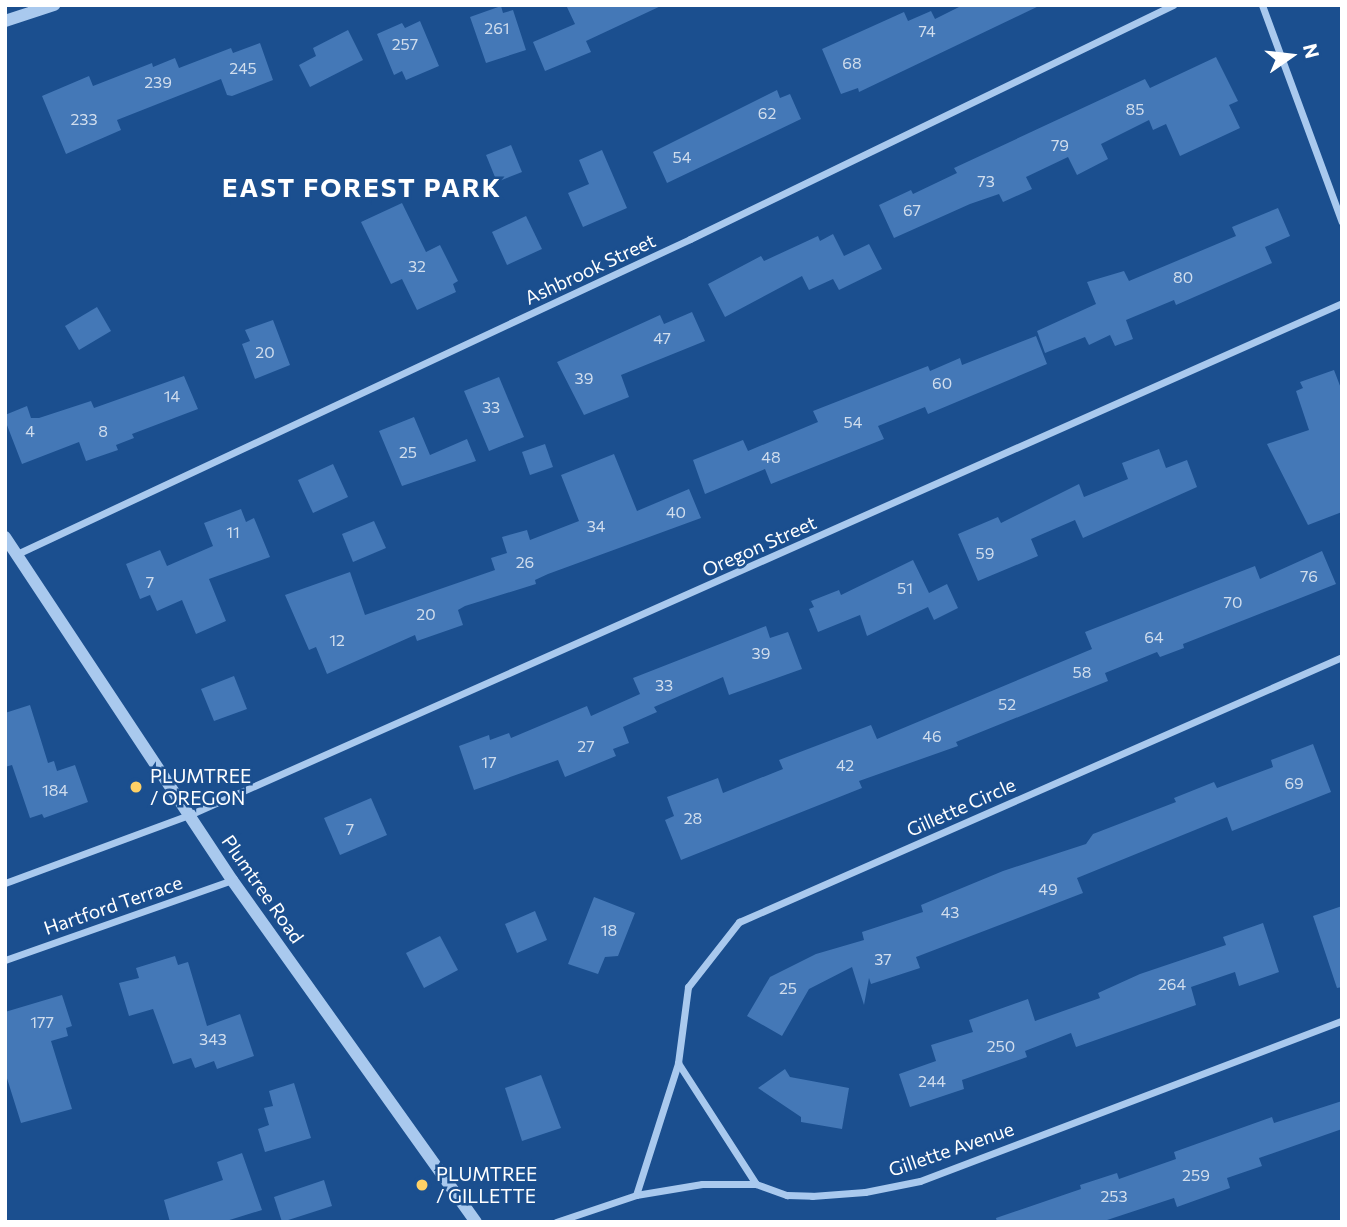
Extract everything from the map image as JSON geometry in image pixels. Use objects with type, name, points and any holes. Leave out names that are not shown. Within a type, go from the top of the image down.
[{"type":"street","points":[[5,22],[54,5]]},
{"type":"street","name":"Ashbrook Street","points":[[17,554],[690,239],[1173,5]]},
{"type":"street","points":[[1262,5],[1342,222]]},
{"type":"street","name":"Oregon Street","points":[[189,815],[1342,303]]},
{"type":"street","name":"Plumtree Road","points":[[5,537],[232,880],[476,1222]]},
{"type":"street","name":"Gillette Circle","points":[[636,1195],[678,1063],[688,987],[739,922],[1342,657]]},
{"type":"street","points":[[5,883],[189,815]]},
{"type":"street","name":"Hartford Terrace","points":[[5,960],[232,880]]},
{"type":"street","name":"Gillette Avenue","points":[[556,1222],[636,1195],[702,1184],[756,1184],[787,1195],[824,1196],[920,1181],[1342,1021]]},
{"type":"street","points":[[678,1063],[756,1184]]},
{"type":"building","points":[[566,5],[663,5],[586,41],[591,52],[545,71],[533,42],[575,24]]},
{"type":"building","points":[[963,5],[1041,5],[859,92],[858,88],[841,94],[822,49],[904,12],[908,21],[931,11],[935,19]]},
{"type":"building","points":[[501,6],[503,13],[513,10],[526,50],[486,63],[470,17]]},
{"type":"building","points":[[420,21],[439,66],[406,80],[402,71],[394,75],[377,34],[402,23],[405,28]]},
{"type":"building","points":[[348,30],[363,60],[310,87],[299,65],[316,56],[313,48]]},
{"type":"building","points":[[260,43],[273,80],[232,96],[227,95],[221,79],[117,120],[121,130],[66,154],[42,96],[89,76],[93,86],[152,63],[153,67],[175,58],[179,68],[231,48],[233,53]]},
{"type":"building","points":[[1216,57],[1238,101],[1229,105],[1240,128],[1180,156],[1166,124],[1153,130],[1149,120],[1101,144],[1108,159],[1077,175],[1068,157],[1026,177],[1032,189],[1003,202],[999,194],[970,204],[894,238],[879,205],[911,190],[913,194],[957,173],[954,168],[1145,79],[1150,88]]},
{"type":"building","points":[[777,90],[780,98],[790,94],[801,119],[667,183],[653,152]]},
{"type":"building","points":[[511,145],[522,172],[497,182],[486,155]]},
{"type":"building","points":[[602,150],[627,208],[583,227],[568,193],[589,184],[579,160]]},
{"type":"building","points":[[402,203],[426,252],[440,245],[458,281],[453,284],[456,292],[417,310],[402,279],[391,284],[361,222]]},
{"type":"building","points":[[1278,208],[1290,236],[1265,247],[1272,263],[1176,305],[1174,300],[1126,320],[1133,339],[1115,346],[1110,335],[1089,345],[1085,337],[1045,353],[1037,331],[1096,304],[1087,282],[1124,271],[1129,281],[1236,236],[1232,227]]},
{"type":"building","points":[[526,216],[542,249],[507,265],[492,232]]},
{"type":"building","points":[[833,234],[844,256],[869,244],[882,269],[839,290],[833,279],[809,290],[802,276],[725,317],[708,284],[761,256],[764,261],[818,236],[820,241]]},
{"type":"building","points":[[97,307],[111,331],[79,350],[65,326]]},
{"type":"building","points":[[692,312],[705,341],[621,375],[629,397],[584,415],[557,362],[660,315],[664,324]]},
{"type":"building","points":[[273,320],[290,365],[255,379],[242,344],[250,341],[245,330]]},
{"type":"building","points":[[1036,336],[1047,364],[928,414],[925,407],[878,426],[884,439],[771,484],[765,469],[705,494],[693,460],[743,440],[748,451],[818,422],[813,411],[928,366],[930,371],[960,358],[962,365]]},
{"type":"building","points":[[1334,370],[1342,391],[1342,512],[1308,525],[1267,444],[1309,430],[1296,391],[1303,388],[1300,382]]},
{"type":"building","points":[[184,376],[198,409],[132,434],[134,438],[116,445],[118,450],[86,461],[79,442],[22,464],[5,415],[27,406],[31,418],[39,418],[91,401],[94,408]]},
{"type":"building","points":[[499,377],[524,437],[489,451],[464,391]]},
{"type":"building","points":[[414,417],[430,455],[467,439],[476,461],[402,486],[379,431]]},
{"type":"building","points":[[545,444],[553,467],[530,475],[522,452]]},
{"type":"building","points":[[1159,449],[1166,468],[1187,460],[1197,487],[1083,538],[1075,520],[1031,539],[1038,556],[978,581],[958,534],[998,517],[1001,523],[1079,484],[1084,497],[1128,479],[1122,463]]},
{"type":"building","points":[[614,454],[637,511],[689,489],[701,518],[548,574],[535,580],[536,584],[465,606],[458,610],[463,625],[417,641],[415,635],[327,674],[316,647],[309,650],[285,595],[350,572],[365,615],[495,570],[491,558],[507,553],[502,537],[527,530],[530,540],[579,521],[561,475]]},
{"type":"building","points":[[333,464],[348,497],[313,513],[298,480]]},
{"type":"building","points":[[241,509],[246,522],[254,518],[270,557],[209,579],[226,621],[196,634],[182,600],[157,611],[150,595],[140,599],[126,564],[160,550],[167,566],[213,546],[204,523]]},
{"type":"building","points":[[374,521],[386,548],[353,562],[342,534]]},
{"type":"building","points":[[1322,551],[1336,584],[1183,644],[1184,648],[1160,657],[1157,652],[1105,673],[1108,681],[956,742],[958,746],[859,781],[862,788],[681,860],[665,820],[674,816],[667,797],[718,778],[723,793],[783,769],[779,760],[871,725],[877,739],[1092,649],[1085,632],[1255,566],[1260,579]]},
{"type":"building","points":[[913,560],[929,593],[947,584],[958,608],[934,620],[928,607],[867,636],[860,615],[818,632],[809,609],[814,607],[811,601],[839,590],[841,595]]},
{"type":"building","points":[[766,626],[770,638],[788,632],[802,669],[729,695],[723,677],[654,707],[657,712],[623,727],[629,743],[613,749],[616,756],[565,777],[558,760],[474,790],[459,746],[489,735],[490,740],[509,733],[511,738],[587,706],[591,716],[640,694],[633,678]]},
{"type":"building","points":[[234,676],[247,709],[214,721],[201,689]]},
{"type":"building","points":[[30,705],[48,763],[54,761],[57,771],[75,765],[88,802],[44,818],[42,814],[30,818],[12,765],[5,767],[5,713]]},
{"type":"building","points":[[1313,744],[1331,792],[1232,831],[1227,817],[1077,878],[1083,893],[916,957],[920,968],[871,984],[869,978],[864,1005],[852,967],[809,989],[782,1036],[747,1016],[770,977],[816,954],[864,940],[862,932],[923,912],[921,905],[1003,871],[1086,844],[1093,834],[1176,802],[1174,798],[1214,782],[1217,788],[1273,767],[1271,760]]},
{"type":"building","points":[[371,798],[387,835],[340,855],[324,818]]},
{"type":"building","points":[[594,897],[635,913],[618,956],[605,957],[598,974],[568,964]]},
{"type":"building","points":[[1342,906],[1342,987],[1337,988],[1313,916]]},
{"type":"building","points":[[535,911],[547,940],[517,953],[505,924]]},
{"type":"building","points":[[1263,923],[1279,972],[1239,986],[1235,972],[1191,987],[1196,1005],[1076,1047],[1071,1033],[1025,1051],[1027,1057],[962,1080],[964,1089],[910,1107],[899,1074],[936,1061],[931,1045],[973,1032],[969,1020],[1028,999],[1035,1021],[1100,998],[1098,993],[1140,974],[1226,945],[1223,937]]},
{"type":"building","points":[[440,936],[458,970],[424,988],[406,953]]},
{"type":"building","points":[[175,956],[178,965],[188,962],[207,1026],[240,1014],[254,1056],[217,1069],[214,1061],[195,1068],[191,1058],[173,1064],[153,1009],[129,1016],[119,983],[139,978],[136,968]]},
{"type":"building","points":[[62,995],[72,1026],[66,1028],[68,1036],[51,1041],[72,1109],[21,1123],[5,1072],[5,1012]]},
{"type":"building","points":[[785,1069],[790,1077],[849,1088],[842,1129],[801,1122],[801,1117],[758,1088]]},
{"type":"building","points":[[541,1075],[561,1128],[522,1141],[505,1088]]},
{"type":"building","points":[[294,1083],[311,1138],[265,1152],[258,1129],[269,1125],[264,1108],[273,1106],[269,1091]]},
{"type":"building","points":[[1342,1101],[1342,1129],[1259,1158],[1262,1166],[1227,1178],[1230,1188],[1177,1207],[1174,1198],[1101,1222],[997,1222],[996,1218],[1081,1189],[1080,1185],[1117,1173],[1119,1179],[1176,1159],[1174,1152],[1272,1117],[1274,1123]]},
{"type":"building","points":[[242,1153],[262,1210],[223,1222],[170,1222],[164,1200],[223,1180],[217,1162]]},
{"type":"building","points":[[324,1180],[332,1206],[282,1222],[274,1197]]},
{"type":"place","name":"PLUMTREE / OREGON","points":[[136,787]]},
{"type":"place","name":"PLUMTREE / GILLETTE","points":[[422,1185]]},
{"type":"district","name":"EAST FOREST PARK","points":[[362,187]]}]
